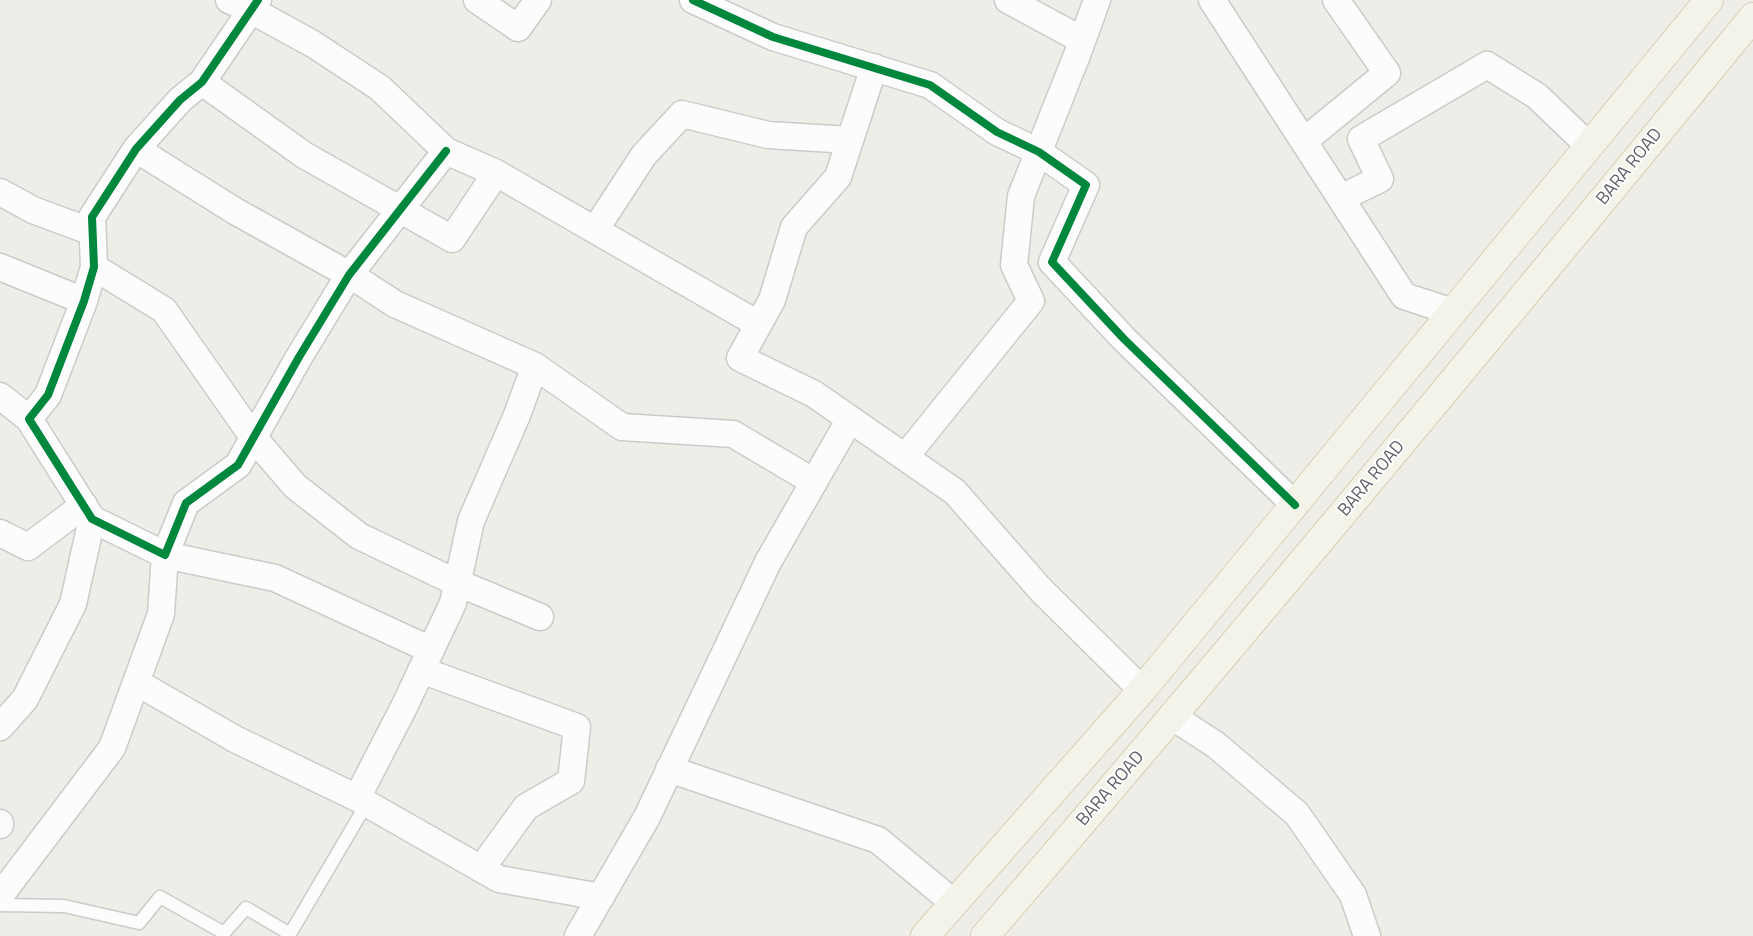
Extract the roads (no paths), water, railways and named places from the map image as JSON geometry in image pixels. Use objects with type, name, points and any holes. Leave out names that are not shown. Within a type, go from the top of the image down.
[{"type":"main road","points":[[925,936],[1142,690],[1709,0]]},
{"type":"main road","name":"BARA ROAD","points":[[985,936],[1173,718],[1478,352],[1753,17]]},
{"type":"main road","points":[[1453,312],[1478,352]]},
{"type":"main road","points":[[1142,690],[1173,718]]},
{"type":"street","points":[[477,0],[518,28],[538,0]]},
{"type":"street","points":[[693,0],[773,37],[930,85],[997,132],[1039,152],[1086,185],[1052,262],[1124,339],[1295,505]]},
{"type":"street","points":[[1008,0],[1082,40]]},
{"type":"street","points":[[905,457],[1030,300],[1014,265],[1021,196],[1096,0]]},
{"type":"street","points":[[1212,0],[1404,296],[1453,312]]},
{"type":"street","points":[[1304,141],[1387,73],[1336,0]]},
{"type":"street","points":[[29,419],[48,395],[84,301],[94,267],[92,216],[136,149],[180,100],[202,82],[246,3],[380,88],[446,151],[496,173],[758,324]]},
{"type":"street","points":[[1341,198],[1380,179],[1361,139],[1487,65],[1537,96],[1589,146]]},
{"type":"street","points":[[874,67],[838,177],[794,227],[772,300],[740,358],[814,394],[955,492],[1040,589],[1142,690]]},
{"type":"street","points":[[202,82],[304,155],[452,239],[496,173]]},
{"type":"street","points":[[595,230],[644,155],[682,114],[768,135],[850,140]]},
{"type":"street","points":[[136,149],[236,211],[396,304],[535,366],[622,427],[733,434],[814,482]]},
{"type":"street","points":[[0,896],[112,748],[161,614],[165,555],[186,503],[238,465],[349,275],[402,211],[446,151]]},
{"type":"street","points":[[0,192],[34,210],[92,232]]},
{"type":"street","points":[[0,267],[84,301]]},
{"type":"street","points":[[94,267],[164,310],[253,437],[295,486],[359,536],[457,582],[540,617]]},
{"type":"street","points":[[362,801],[453,603],[471,521],[517,415],[535,366]]},
{"type":"street","points":[[0,396],[29,419],[88,512],[165,555],[275,578],[426,660],[577,727],[571,780],[526,807],[481,869]]},
{"type":"street","points":[[578,936],[647,817],[768,562],[850,419]]},
{"type":"street","points":[[0,533],[28,547],[88,512]]},
{"type":"street","points":[[0,727],[25,699],[73,604],[88,512]]},
{"type":"street","points":[[136,682],[234,739],[362,801],[499,879],[601,897]]},
{"type":"street","points":[[1173,718],[1216,745],[1296,814],[1353,895],[1367,936]]},
{"type":"street","points":[[669,770],[878,840],[954,903]]},
{"type":"lane","points":[[0,905],[64,906],[139,924],[160,897],[224,933],[246,908],[290,934],[362,801]]}]
